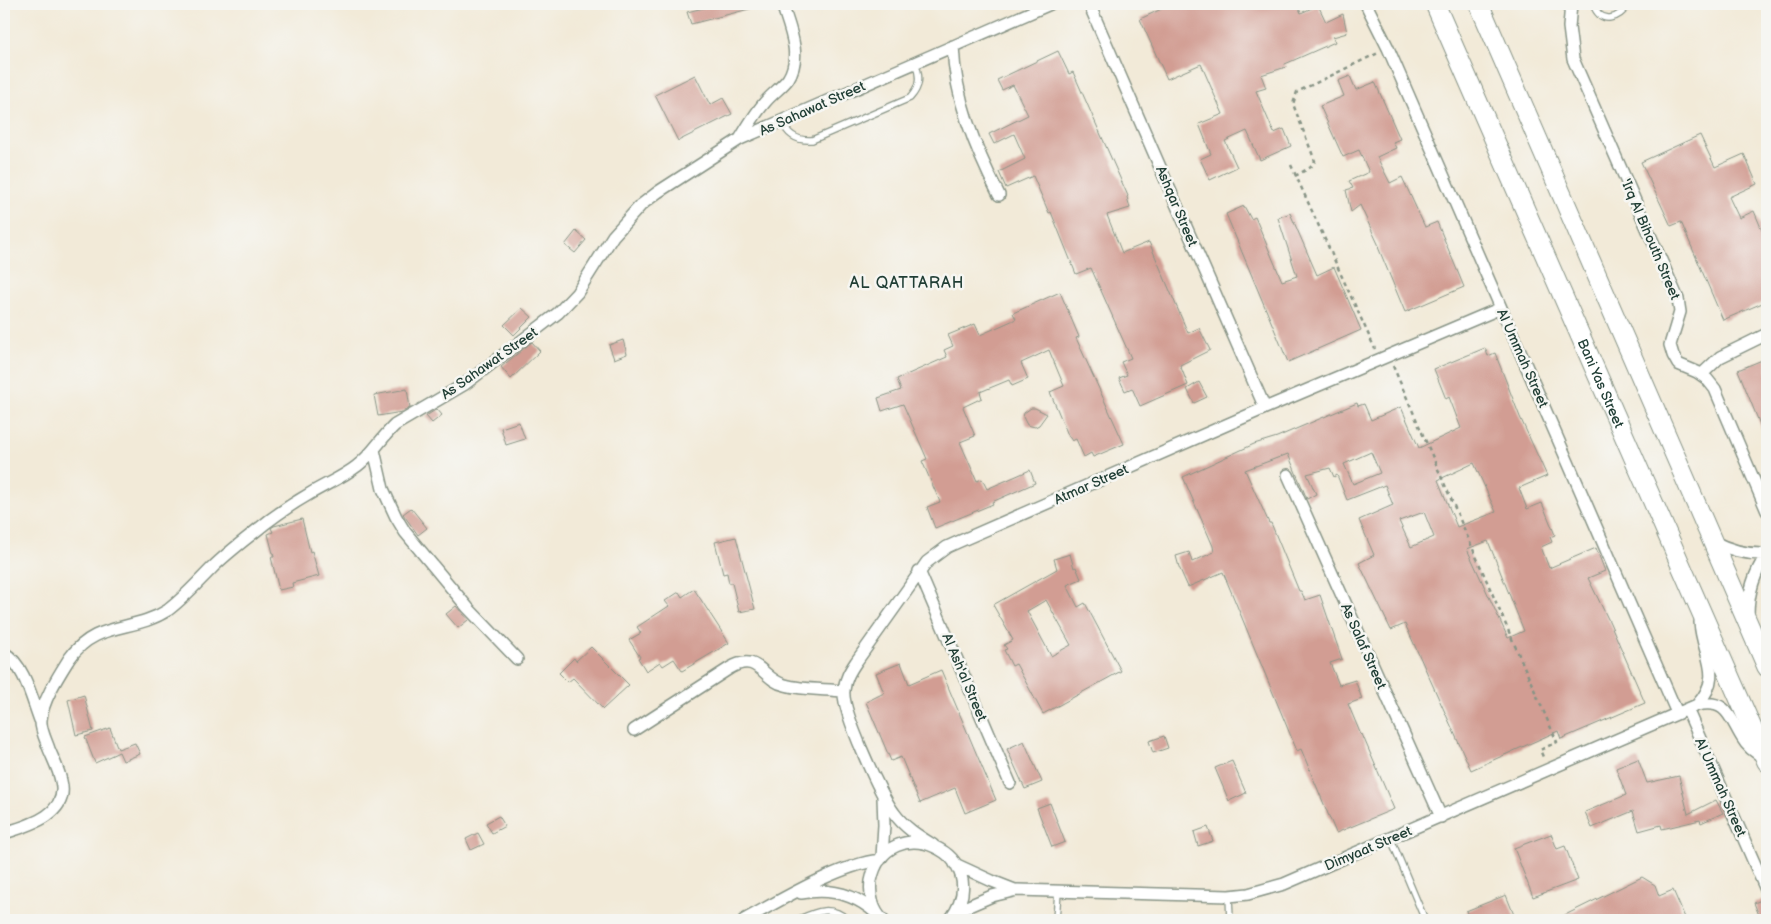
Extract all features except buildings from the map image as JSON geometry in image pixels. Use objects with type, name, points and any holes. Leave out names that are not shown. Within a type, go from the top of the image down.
[{"type":"main road","name":"Bani Yas Street","points":[[1434,4],[1766,760]]},
{"type":"main road","points":[[1479,4],[1767,667]]},
{"type":"street","points":[[740,139],[765,102],[788,79],[794,68],[794,45],[782,4]]},
{"type":"street","name":"As Sahawat Street","points":[[40,722],[43,708],[55,684],[70,659],[83,644],[101,632],[146,620],[166,611],[254,532],[311,493],[355,467],[374,450],[387,432],[395,425],[465,384],[558,314],[577,293],[613,236],[641,205],[658,192],[740,139],[1048,4]]},
{"type":"street","name":"Ashqar Street","points":[[1089,4],[1265,408]]},
{"type":"street","name":"Al Ummah Street","points":[[1366,4],[1388,48],[1501,308],[1687,709],[1767,892]]},
{"type":"street","name":"'Irq Al Bihouth Street","points":[[1571,4],[1569,27],[1573,60],[1678,299],[1680,312],[1678,325],[1670,345],[1672,355],[1678,364],[1707,379],[1718,394],[1767,511]]},
{"type":"street","points":[[953,46],[956,83],[966,119],[999,195]]},
{"type":"street","name":"Atmar Street","points":[[955,864],[949,856],[903,823],[891,809],[882,793],[845,706],[844,691],[848,675],[927,562],[947,547],[1265,408],[1501,308]]},
{"type":"street","points":[[1701,375],[1720,357],[1767,334]]},
{"type":"street","points":[[374,450],[383,489],[405,532],[468,608],[517,659]]},
{"type":"street","name":"As Salaf Street","points":[[1288,475],[1441,817]]},
{"type":"street","points":[[1712,541],[1744,554],[1767,554]]},
{"type":"street","points":[[1747,621],[1751,586],[1760,564],[1767,554]]},
{"type":"street","name":"Al Ash'al Street","points":[[919,571],[1010,783]]},
{"type":"street","points":[[1687,709],[1707,692],[1712,677],[1702,636],[1700,609]]},
{"type":"street","points":[[4,653],[12,658],[20,670],[62,781],[61,796],[54,809],[42,820],[4,833]]},
{"type":"street","points":[[634,730],[737,664],[744,662],[759,666],[770,678],[785,686],[844,691]]},
{"type":"street","name":"Dimyaat Street","points":[[954,916],[992,896],[1017,890],[1229,896],[1248,894],[1284,884],[1687,709],[1710,703],[1723,707],[1728,712],[1744,741],[1766,760]]},
{"type":"street","name":"Atmar Street","points":[[880,918],[872,902],[870,887],[873,873],[881,859],[884,825],[882,793]]},
{"type":"street","points":[[744,920],[816,882],[856,865],[881,859],[893,848],[905,843],[919,842],[932,845]]},
{"type":"street","points":[[954,916],[962,895],[962,879],[955,864]]},
{"type":"street","name":"Dimyaat Street","points":[[955,864],[1017,890]]},
{"type":"street","points":[[794,894],[825,891],[840,893],[867,905],[880,918]]},
{"type":"lane","points":[[1593,4],[1595,10],[1600,15],[1606,18],[1614,18],[1620,15],[1629,4]]},
{"type":"lane","points":[[782,121],[784,127],[794,137],[800,140],[812,140],[910,98],[917,90],[919,80],[915,62]]},
{"type":"lane","points":[[1391,839],[1425,920]]},
{"type":"lane","points":[[1056,920],[1058,891]]},
{"type":"lane","points":[[1229,896],[1230,920]]},
{"type":"lane","points":[[797,920],[824,910],[837,912],[848,920]]},
{"type":"path","points":[[1295,176],[1311,167],[1315,161],[1293,104],[1297,92],[1388,48]]},
{"type":"path","points":[[1291,166],[1384,357],[1557,742],[1540,750],[1549,770]]},
{"type":"district","name":"AL QATTARAH","points":[[907,282]]}]
